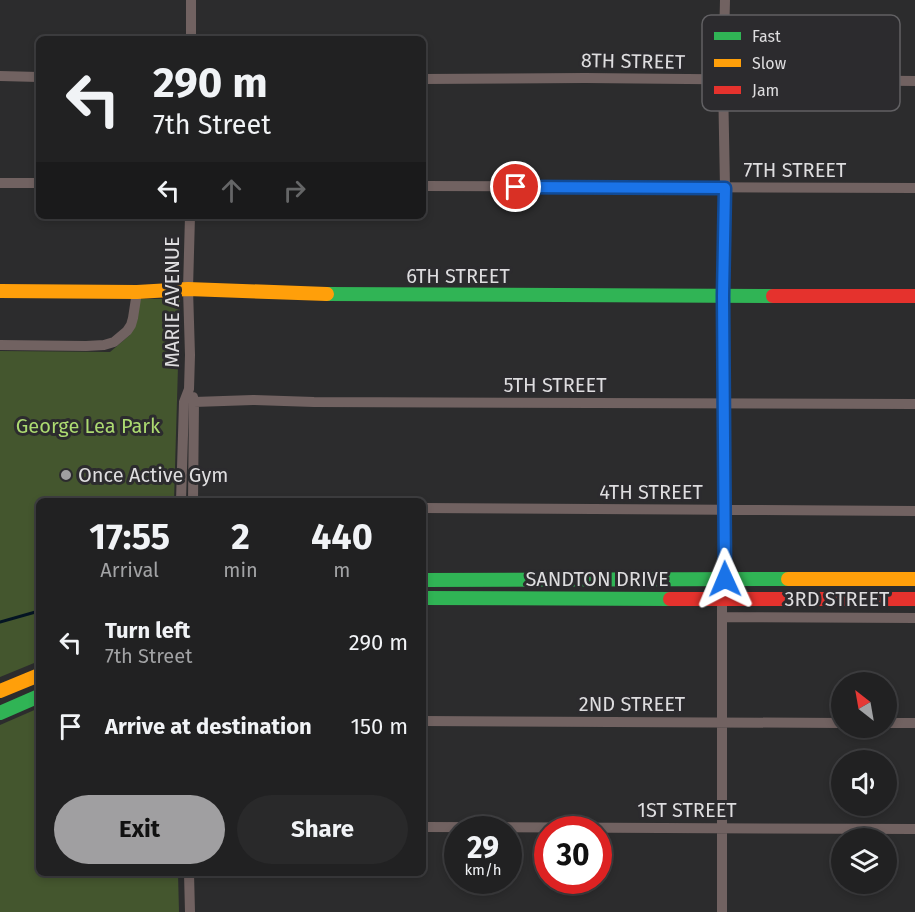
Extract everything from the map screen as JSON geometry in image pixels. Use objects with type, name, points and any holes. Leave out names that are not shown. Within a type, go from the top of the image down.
[{"type":"main road","name":"6TH STREET","points":[[0,291],[137,292],[188,289],[342,295],[915,296]]},
{"type":"main road","name":"SANDTON DRIVE","points":[[426,580],[915,579]]},
{"type":"main road","name":"SANDTON DRIVE","points":[[426,598],[915,599]]},
{"type":"main road","points":[[0,691],[36,676]]},
{"type":"main road","points":[[0,713],[36,697]]},
{"type":"street","points":[[191,0],[191,36]]},
{"type":"street","points":[[724,0],[724,15]]},
{"type":"street","points":[[0,76],[36,77]]},
{"type":"street","name":"8TH STREET","points":[[426,79],[585,78],[702,81]]},
{"type":"street","points":[[724,111],[725,579]]},
{"type":"street","points":[[0,183],[36,183]]},
{"type":"street","name":"7TH STREET","points":[[426,186],[915,188]]},
{"type":"street","name":"MARIE AVENUE","points":[[181,498],[184,402],[189,389],[190,219]]},
{"type":"street","points":[[0,345],[86,346],[114,342],[131,325],[137,292]]},
{"type":"street","name":"MARIE AVENUE","points":[[189,389],[194,402],[193,498]]},
{"type":"street","name":"5TH STREET","points":[[194,402],[274,400],[915,404]]},
{"type":"street","name":"4TH STREET","points":[[426,508],[915,511]]},
{"type":"street","points":[[722,598],[722,912]]},
{"type":"street","name":"3RD STREET","points":[[722,616],[915,618]]},
{"type":"street","name":"2ND STREET","points":[[426,721],[831,723]]},
{"type":"street","points":[[897,723],[915,723]]},
{"type":"street","name":"1ST STREET","points":[[426,827],[915,829]]},
{"type":"street","points":[[189,876],[190,912]]},
{"type":"green space","name":"George Lea Park","points":[[140,299],[180,299],[174,498],[36,498],[36,662],[0,677],[0,351],[110,352],[130,335]]},
{"type":"green space","points":[[36,709],[36,876],[178,876],[179,912],[0,912],[0,725]]},
{"type":"waterway","points":[[0,622],[36,612]]},
{"type":"traffic: fast","points":[[327,294],[773,296]]},
{"type":"traffic: fast","points":[[426,580],[788,579]]},
{"type":"traffic: fast","points":[[426,598],[670,599]]},
{"type":"traffic: fast","points":[[0,713],[36,697]]},
{"type":"traffic: slow","points":[[0,291],[137,292],[188,289],[327,294]]},
{"type":"traffic: slow","points":[[788,579],[915,579]]},
{"type":"traffic: slow","points":[[0,691],[36,676]]},
{"type":"traffic: jam","points":[[773,296],[915,296]]},
{"type":"traffic: jam","points":[[670,599],[915,599]]},
{"type":"place","name":"Once Active Gym","points":[[66,475]]},
{"type":"route","points":[[516,187],[725,188],[723,296],[725,579]]}]
